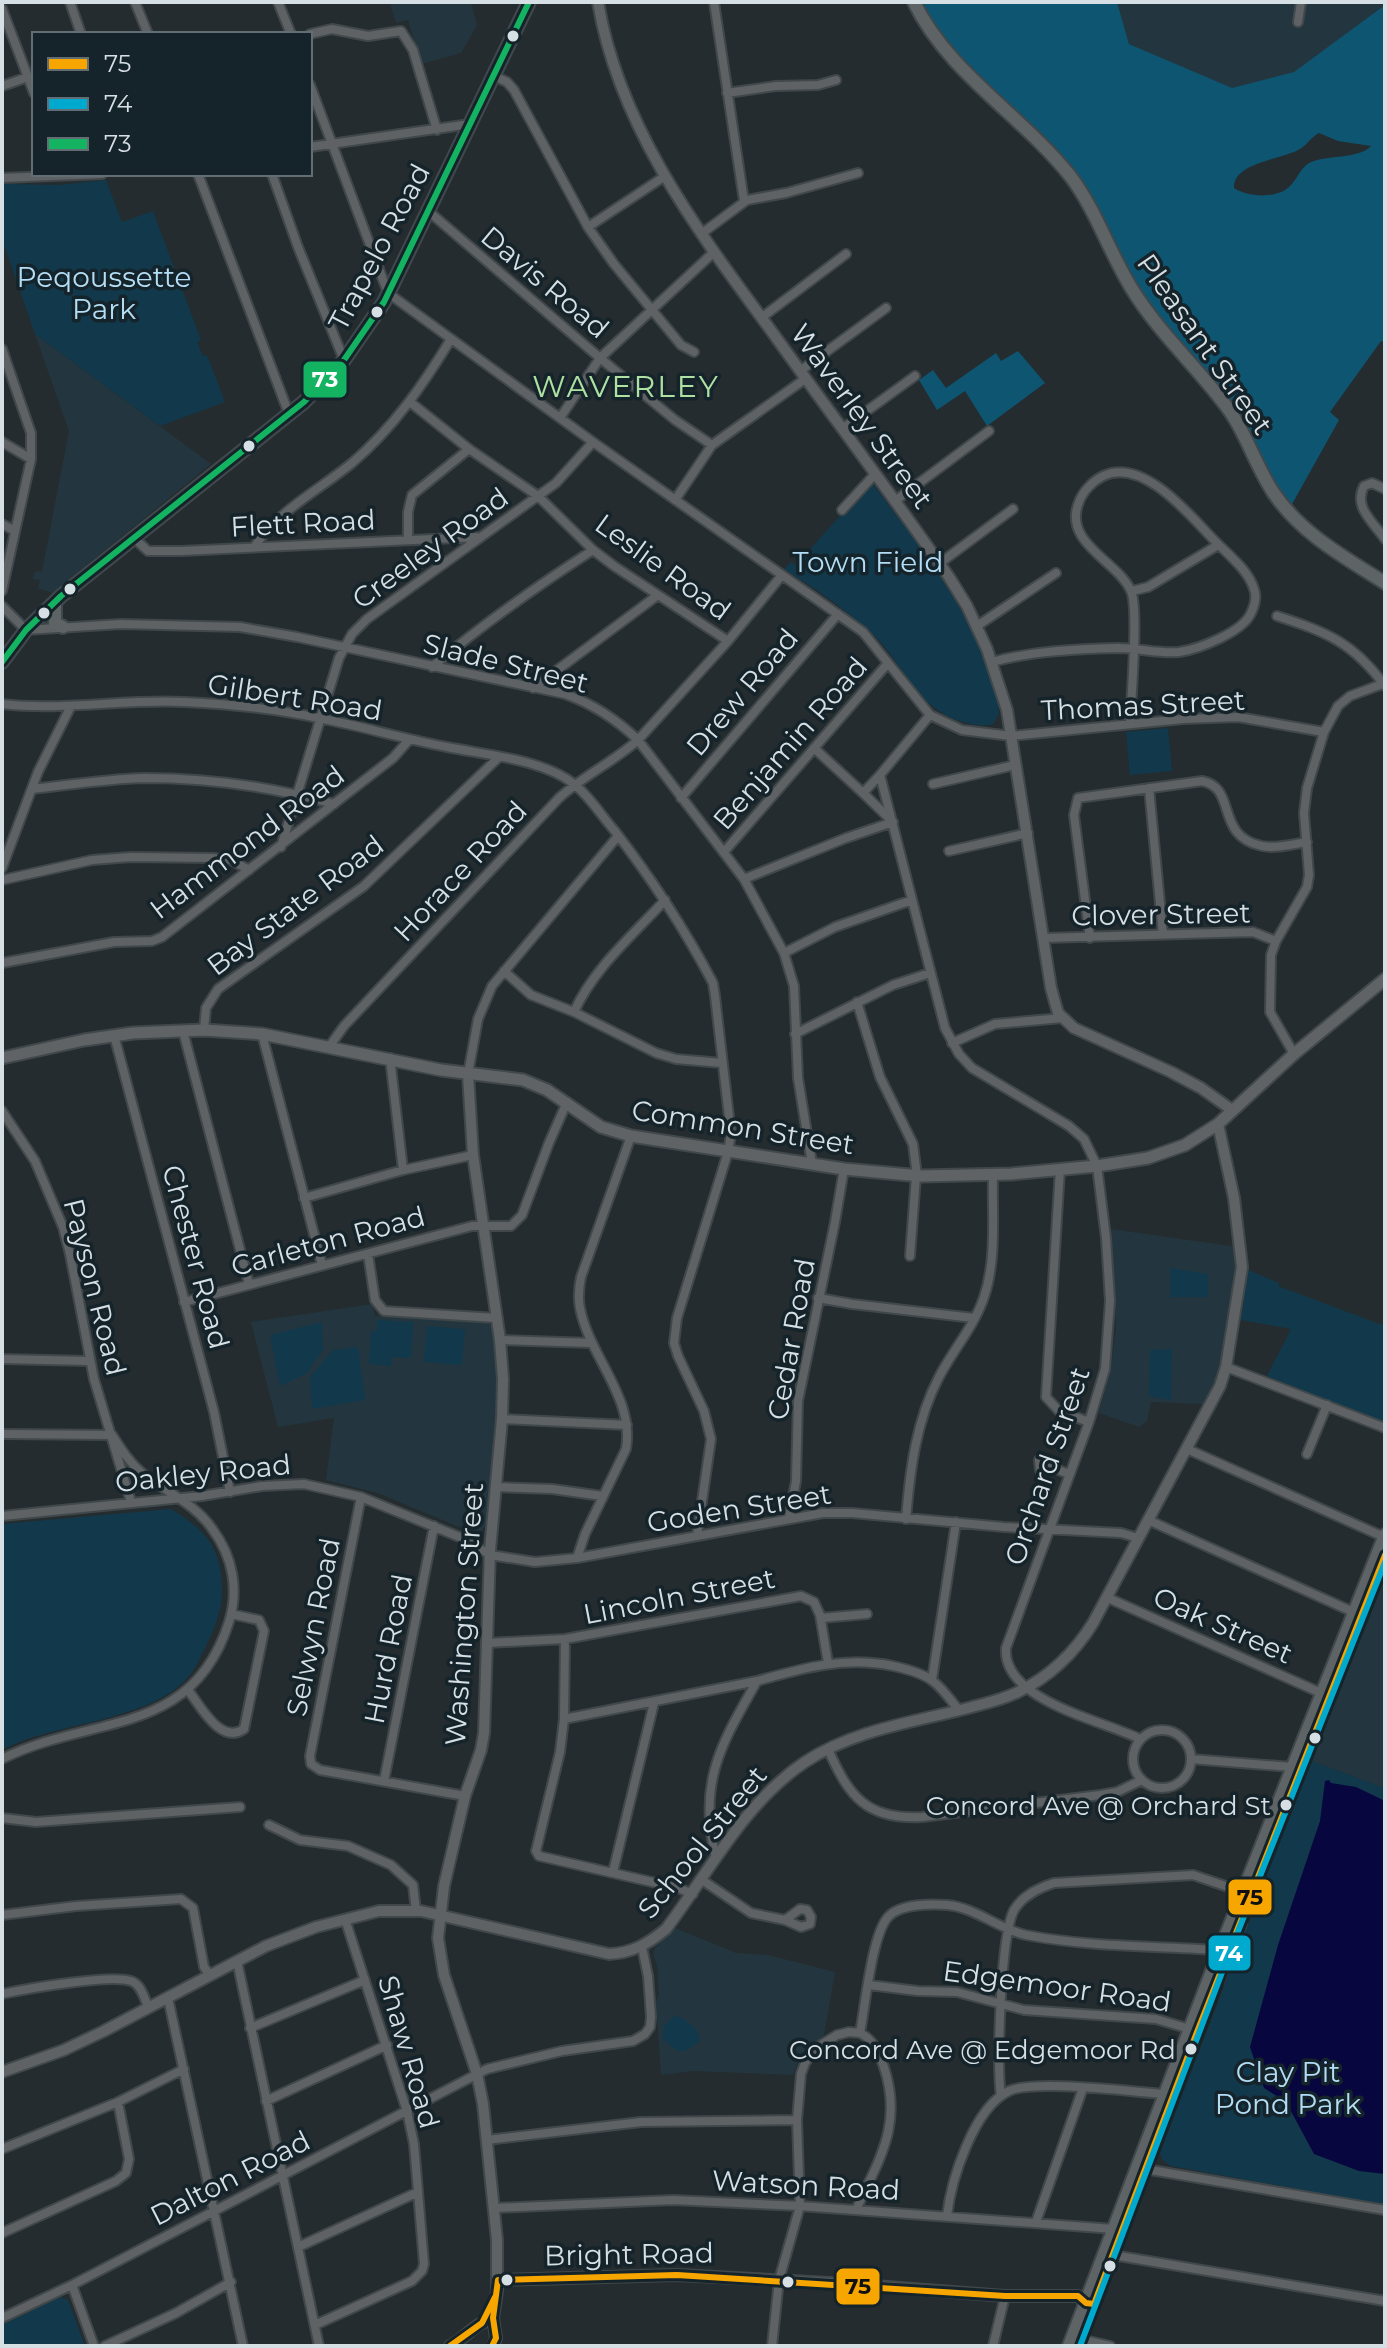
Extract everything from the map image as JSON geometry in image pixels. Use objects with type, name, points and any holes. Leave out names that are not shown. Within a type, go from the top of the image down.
[{"type":"main road","name":"Pleasant Street","points":[[914,2],[941,46],[1052,155],[1077,186],[1095,214],[1132,290],[1232,414],[1283,505],[1315,536],[1385,583]]},
{"type":"main road","name":"Trapelo Road","points":[[2,662],[26,630],[55,602],[289,414],[322,386],[344,360],[368,328],[388,293],[494,76],[524,4]]},
{"type":"main road","points":[[55,602],[54,620],[63,627]]},
{"type":"main road","name":"Common Street","points":[[2,1058],[114,1035],[204,1030],[262,1034],[468,1074],[523,1080],[567,1102],[601,1127],[631,1136],[844,1169],[917,1176],[993,1175],[1097,1166],[1168,1153],[1185,1145],[1218,1124],[1294,1054],[1385,979]]},
{"type":"main road","points":[[1075,2342],[1385,1536]]},
{"type":"main road","points":[[1247,1894],[1321,1693],[1385,1555]]},
{"type":"street","points":[[70,2],[80,32]]},
{"type":"street","points":[[135,2],[147,32]]},
{"type":"street","points":[[278,2],[290,32]]},
{"type":"street","name":"Waverley Street","points":[[598,2],[613,67],[665,176],[701,234],[940,563],[977,626],[1007,710],[1051,988],[1062,1018]]},
{"type":"street","points":[[714,2],[744,201]]},
{"type":"street","points":[[1298,22],[1301,2]]},
{"type":"street","points":[[2,9],[32,88]]},
{"type":"street","points":[[312,34],[332,29],[368,36],[396,30],[404,33],[413,50],[437,130]]},
{"type":"street","points":[[494,76],[507,82],[514,90],[588,227],[651,310],[681,345],[694,352]]},
{"type":"street","points":[[2,86],[28,77]]},
{"type":"street","points":[[727,93],[776,86],[818,85],[836,80]]},
{"type":"street","points":[[312,90],[388,293],[863,632],[930,715],[863,793]]},
{"type":"street","points":[[312,147],[470,124]]},
{"type":"street","points":[[701,234],[744,201],[796,191],[858,173]]},
{"type":"street","points":[[2,178],[66,176]]},
{"type":"street","points":[[199,176],[289,414]]},
{"type":"street","points":[[273,176],[344,360]]},
{"type":"street","points":[[588,227],[665,176]]},
{"type":"street","name":"Davis Road","points":[[427,210],[675,420],[712,445]]},
{"type":"street","points":[[560,418],[600,358],[714,252]]},
{"type":"street","points":[[761,318],[846,254]]},
{"type":"street","points":[[675,500],[712,445],[886,308]]},
{"type":"street","points":[[255,546],[275,520],[383,435],[410,402],[451,339]]},
{"type":"street","points":[[2,349],[31,433],[31,459],[2,591]]},
{"type":"street","points":[[842,429],[915,376]]},
{"type":"street","name":"Leslie Road","points":[[410,402],[469,449],[538,496],[593,550],[728,641]]},
{"type":"street","points":[[895,501],[989,431]]},
{"type":"street","points":[[2,442],[31,459]]},
{"type":"street","name":"Creeley Road","points":[[281,847],[344,647],[367,619],[570,470],[593,442]]},
{"type":"street","points":[[408,540],[408,512],[412,495],[469,449]]},
{"type":"street","points":[[992,662],[1062,651],[1132,649],[1184,651],[1241,627],[1254,607],[1254,588],[1247,575],[1183,508],[1139,475],[1115,472],[1096,480],[1079,500],[1077,513],[1083,538],[1132,591],[1132,649],[1130,724]]},
{"type":"street","points":[[842,510],[875,474]]},
{"type":"street","points":[[1385,489],[1372,483],[1364,486],[1359,497],[1361,505],[1385,539]]},
{"type":"street","points":[[940,563],[1013,509]]},
{"type":"street","points":[[2,524],[15,531]]},
{"type":"street","name":"Flett Road","points":[[134,538],[148,551],[480,537]]},
{"type":"street","points":[[1132,591],[1148,587],[1218,545]]},
{"type":"street","points":[[432,667],[474,632],[593,550]]},
{"type":"street","points":[[977,626],[1056,573]]},
{"type":"street","name":"Horace Road","points":[[329,1047],[344,1026],[473,887],[574,784],[623,754],[638,740],[728,641],[782,575]]},
{"type":"street","points":[[533,688],[658,595]]},
{"type":"street","points":[[2,606],[26,630]]},
{"type":"street","name":"Drew Road","points":[[681,798],[838,614]]},
{"type":"street","points":[[1277,616],[1338,639],[1362,658],[1384,684],[1343,700],[1334,711],[1324,732],[1306,796],[1307,887],[1271,955],[1270,1012],[1294,1054]]},
{"type":"street","name":"Slade Street","points":[[26,630],[184,624],[240,627],[582,700],[621,724],[638,740],[744,879],[784,953],[794,986],[798,1078],[812,1164]]},
{"type":"street","name":"Benjamin Road","points":[[724,852],[888,663]]},
{"type":"street","name":"Gilbert Road","points":[[2,704],[71,706],[147,701],[222,704],[321,718],[498,758],[550,770],[574,784]]},
{"type":"street","points":[[2,868],[46,754],[71,706]]},
{"type":"street","name":"Thomas Street","points":[[930,715],[962,730],[1011,736],[1238,717],[1324,732]]},
{"type":"street","name":"Hammond Road","points":[[2,963],[114,942],[152,941],[281,847],[393,758],[409,740]]},
{"type":"street","points":[[744,879],[893,822],[814,748]]},
{"type":"street","name":"Bay State Road","points":[[204,1030],[206,1008],[218,989],[364,886],[498,758]]},
{"type":"street","points":[[933,784],[1015,765]]},
{"type":"street","name":"Orchard Street","points":[[880,775],[930,973],[952,1043],[977,1072],[1078,1134],[1091,1151],[1097,1166],[1106,1238],[1110,1317],[1105,1369],[1089,1422],[1006,1648],[1008,1666],[1028,1687],[1054,1706],[1140,1739],[1153,1731],[1169,1730],[1186,1742],[1191,1759]]},
{"type":"street","points":[[32,789],[155,778],[229,783],[299,794],[334,804]]},
{"type":"street","points":[[1090,938],[1075,804],[1084,795],[1202,781],[1212,783],[1222,796],[1229,823],[1245,839],[1269,847],[1307,842]]},
{"type":"street","points":[[574,784],[618,836],[665,900],[713,983],[730,1120],[728,1152],[688,1278],[674,1343],[704,1411],[711,1439],[697,1536]]},
{"type":"street","points":[[1149,788],[1163,935]]},
{"type":"street","points":[[949,851],[1028,833]]},
{"type":"street","points":[[468,1074],[485,999],[504,971],[618,836]]},
{"type":"street","points":[[2,880],[92,860],[131,857],[213,858],[231,860],[249,870]]},
{"type":"street","points":[[574,1012],[581,995],[665,900]]},
{"type":"street","points":[[784,953],[835,927],[912,900]]},
{"type":"street","name":"Clover Street","points":[[1044,938],[1253,932],[1276,941]]},
{"type":"street","points":[[504,971],[531,995],[574,1012],[656,1053],[676,1059],[722,1063]]},
{"type":"street","points":[[795,1034],[893,985],[930,973]]},
{"type":"street","points":[[857,1002],[880,1077],[913,1144],[917,1176],[910,1256]]},
{"type":"street","points":[[952,1043],[995,1024],[1062,1018],[1090,1036],[1201,1088],[1232,1110]]},
{"type":"street","points":[[183,1031],[249,1284]]},
{"type":"street","points":[[262,1034],[322,1265]]},
{"type":"street","name":"Chester Road","points":[[114,1035],[214,1412],[230,1492]]},
{"type":"street","points":[[390,1058],[403,1170]]},
{"type":"street","name":"Washington Street","points":[[468,1074],[473,1155],[500,1340],[502,1419],[490,1555],[484,1733],[465,1796],[439,1915],[438,1938],[444,1975],[477,2074],[487,2140],[495,2208],[498,2286],[493,2346]]},
{"type":"street","name":"Carleton Road","points":[[184,1302],[472,1226],[511,1226],[522,1215],[567,1102]]},
{"type":"street","name":"Payson Road","points":[[2,1111],[35,1161],[63,1227],[90,1361],[131,1502]]},
{"type":"street","name":"School Street","points":[[2,2072],[64,2050],[288,1936],[379,1911],[416,1911],[439,1915],[609,1954],[642,1947],[666,1929],[716,1858],[770,1791],[806,1761],[852,1738],[1003,1698],[1028,1687],[1068,1656],[1082,1641],[1108,1598],[1217,1392],[1226,1367],[1239,1298],[1242,1258],[1227,1158],[1218,1124]]},
{"type":"street","points":[[577,1558],[602,1496],[626,1449],[627,1425],[579,1304],[581,1277],[631,1136]]},
{"type":"street","points":[[304,1198],[403,1170],[473,1155]]},
{"type":"street","name":"Cedar Road","points":[[789,1518],[796,1481],[798,1401],[844,1169]]},
{"type":"street","points":[[1060,1169],[1046,1397],[1059,1411],[1089,1422]]},
{"type":"street","points":[[906,1519],[909,1479],[926,1407],[939,1377],[984,1298],[989,1278],[993,1175]]},
{"type":"street","points":[[368,1254],[375,1300],[384,1311],[496,1318]]},
{"type":"street","points":[[818,1298],[974,1318]]},
{"type":"street","points":[[500,1340],[592,1343]]},
{"type":"street","points":[[2,1359],[90,1361]]},
{"type":"street","points":[[1226,1367],[1385,1428]]},
{"type":"street","points":[[1307,1454],[1327,1405]]},
{"type":"street","points":[[502,1419],[627,1425]]},
{"type":"street","points":[[2,1434],[112,1435]]},
{"type":"street","name":"Payson Road","points":[[2,1759],[44,1741],[130,1720],[159,1708],[188,1690],[208,1667],[223,1641],[231,1614],[232,1573],[228,1556],[213,1528],[180,1499],[141,1472],[112,1435]]},
{"type":"street","points":[[1187,1449],[1385,1536]]},
{"type":"street","points":[[1048,1466],[1069,1474]]},
{"type":"street","name":"Oakley Road","points":[[2,1516],[304,1484],[361,1497],[467,1540],[490,1555]]},
{"type":"street","points":[[497,1487],[552,1489],[602,1496]]},
{"type":"street","name":"Selwyn Road","points":[[361,1497],[310,1756],[311,1765],[320,1770],[384,1781]]},
{"type":"street","name":"Goden Street","points":[[490,1555],[535,1562],[577,1558],[789,1518],[852,1513],[1121,1533],[1138,1538]]},
{"type":"street","points":[[1148,1520],[1356,1614]]},
{"type":"street","points":[[932,1680],[956,1522]]},
{"type":"street","name":"Hurd Road","points":[[384,1781],[434,1526]]},
{"type":"street","name":"Lincoln Street","points":[[488,1643],[565,1639],[801,1596],[814,1602],[821,1618]]},
{"type":"street","name":"Oak Street","points":[[1108,1598],[1321,1693]]},
{"type":"street","points":[[188,1690],[220,1729],[232,1733],[244,1729],[264,1631],[259,1620],[231,1614]]},
{"type":"street","points":[[828,1663],[821,1618],[867,1614]]},
{"type":"street","points":[[565,1639],[564,1719],[560,1752],[536,1852],[539,1856],[693,1894]]},
{"type":"street","points":[[564,1719],[654,1703],[828,1663],[856,1661],[910,1670],[932,1680],[959,1710]]},
{"type":"street","points":[[716,1858],[710,1835],[710,1785],[726,1738],[757,1681]]},
{"type":"street","points":[[613,1872],[654,1703]]},
{"type":"street","points":[[1140,1739],[1132,1760],[1142,1780],[1159,1788],[1174,1785],[1186,1774],[1191,1759],[1292,1767]]},
{"type":"street","points":[[828,1749],[840,1776],[860,1801],[870,1809],[894,1817],[922,1817],[1100,1795],[1117,1792],[1142,1780]]},
{"type":"street","points":[[384,1781],[465,1796]]},
{"type":"street","points":[[2,1818],[36,1822],[240,1807]]},
{"type":"street","points":[[269,1825],[300,1840],[348,1846],[391,1865],[413,1885],[416,1911]]},
{"type":"street","points":[[1001,2096],[1001,2006],[1008,1929],[1014,1912],[1024,1899],[1039,1888],[1054,1883],[1193,1875],[1247,1894]]},
{"type":"street","points":[[702,1880],[751,1913],[785,1920]]},
{"type":"street","points":[[2,1915],[173,1897],[187,1901],[193,1908],[204,1967],[210,1975]]},
{"type":"street","points":[[860,2033],[881,1927],[888,1916],[898,1910],[947,1905],[975,1912],[1008,1929],[1055,1940],[1225,1950]]},
{"type":"street","name":"Shaw Road","points":[[315,2325],[412,2281],[422,2271],[424,2253],[414,2144],[407,2111],[345,1919]]},
{"type":"street","name":"Dalton Road","points":[[2,2318],[72,2285],[487,2069],[562,2051],[633,2041],[645,2034],[651,2017],[642,1947]]},
{"type":"street","points":[[237,1961],[319,2346]]},
{"type":"street","points":[[2,1994],[116,1979],[131,1981],[139,1986],[148,2006]]},
{"type":"street","points":[[250,2028],[365,1980]]},
{"type":"street","name":"Edgemoor Road","points":[[869,1985],[957,1992],[1001,2006],[1056,2013],[1156,2019],[1194,2030]]},
{"type":"street","points":[[168,1998],[243,2346]]},
{"type":"street","points":[[772,2346],[779,2280],[800,2206],[797,2120],[799,2088],[805,2063],[816,2048],[837,2035],[849,2032],[860,2033],[875,2046],[890,2087],[892,2111],[889,2136],[880,2163],[856,2210]]},
{"type":"street","points":[[266,2101],[387,2045]]},
{"type":"street","points":[[2,2149],[118,2102],[184,2069]]},
{"type":"street","points":[[1036,2222],[1083,2088]]},
{"type":"street","points":[[947,2216],[952,2186],[968,2143],[979,2123],[1001,2096],[1012,2089],[1083,2088],[1169,2094]]},
{"type":"street","points":[[2,2233],[116,2181],[126,2173],[129,2159],[118,2102]]},
{"type":"street","points":[[487,2140],[654,2121],[797,2120]]},
{"type":"street","points":[[1142,2168],[1385,2210]]},
{"type":"street","points":[[298,2247],[418,2192]]},
{"type":"street","name":"Watson Road","points":[[495,2208],[673,2200],[1118,2229]]},
{"type":"street","points":[[1109,2255],[1385,2301]]},
{"type":"street","name":"Bright Road","points":[[498,2286],[677,2275],[1048,2298],[1075,2306],[1090,2303]]},
{"type":"street","points":[[105,2346],[176,2313],[231,2282]]},
{"type":"street","points":[[72,2285],[94,2346]]},
{"type":"street","name":"Washington Street","points":[[482,2323],[498,2286]]},
{"type":"street","points":[[993,2346],[1005,2296]]},
{"type":"street","points":[[450,2346],[482,2323],[494,2329]]},
{"type":"street","points":[[469,2334],[473,2346]]},
{"type":"street","points":[[1075,2342],[1110,2346]]},
{"type":"shaded area","points":[[390,2],[475,2],[471,4],[477,25],[461,53],[421,64],[408,20],[396,23]]},
{"type":"shaded area","points":[[919,2],[1117,2],[1129,44],[1232,88],[1294,72],[1385,5],[1385,342],[1381,341],[1330,412],[1339,420],[1291,506],[1172,330],[1155,313],[1126,269],[1103,219],[1055,152],[950,49]],"holes":[[[1319,133],[1338,141],[1371,146],[1358,153],[1309,163],[1289,187],[1277,193],[1254,195],[1234,188],[1241,172],[1292,153]]]},
{"type":"shaded area","points":[[1117,2],[1385,2],[1385,5],[1294,73],[1232,89],[1129,44]]},
{"type":"shaded area","points":[[35,334],[211,464],[52,593],[38,588],[40,580],[33,579],[35,571],[42,572],[69,431]]},
{"type":"shaded area","points":[[1018,351],[1045,383],[987,426],[965,391],[937,410],[919,380],[933,370],[946,388],[996,353],[1001,361]]},
{"type":"shaded area","points":[[1111,1229],[1237,1247],[1237,1272],[1223,1362],[1204,1404],[1151,1402],[1147,1421],[1139,1427],[1099,1413],[1111,1368],[1116,1327]]},
{"type":"shaded area","points":[[372,1304],[375,1316],[487,1323],[492,1326],[500,1400],[489,1523],[481,1531],[471,1532],[378,1493],[326,1480],[334,1418],[278,1427],[251,1322]]},
{"type":"shaded area","points":[[1385,1578],[1385,1788],[1311,1761]]},
{"type":"shaded area","points":[[1325,1781],[1331,1783],[1356,1787],[1385,1801],[1385,2174],[1359,2171],[1314,2154],[1286,2102],[1264,2088],[1250,2047],[1278,1945],[1320,1821]]},
{"type":"shaded area","points":[[675,1928],[736,1953],[768,1955],[835,1972],[824,2035],[800,2057],[793,2075],[693,2071],[661,2075],[656,2001],[659,1995],[653,1954]]},
{"type":"green space","name":"Peqoussette Park","points":[[106,180],[122,222],[153,211],[201,340],[197,342],[203,356],[207,355],[225,402],[160,426],[35,334],[2,239],[2,184],[58,185]]},
{"type":"green space","name":"Town Field","points":[[871,481],[930,561],[968,622],[994,684],[999,714],[993,724],[963,722],[933,707],[868,630],[784,569],[791,562],[796,565]]},
{"type":"green space","points":[[1168,728],[1172,771],[1130,775],[1126,732]]},
{"type":"green space","points":[[1170,1268],[1208,1274],[1208,1297],[1170,1297]]},
{"type":"green space","points":[[1248,1270],[1279,1283],[1278,1286],[1385,1326],[1385,1424],[1267,1376],[1291,1329],[1241,1320]]},
{"type":"green space","points":[[377,1320],[413,1322],[411,1358],[392,1357],[391,1366],[369,1364],[371,1331],[377,1331]]},
{"type":"green space","points":[[322,1322],[323,1350],[306,1374],[280,1386],[270,1335]]},
{"type":"green space","points":[[427,1326],[465,1329],[462,1365],[424,1362]]},
{"type":"green space","points":[[358,1347],[365,1400],[312,1409],[310,1377],[333,1350]]},
{"type":"green space","points":[[1172,1349],[1171,1400],[1149,1396],[1150,1350]]},
{"type":"green space","points":[[171,1509],[194,1525],[210,1542],[221,1577],[219,1614],[192,1672],[176,1689],[155,1701],[104,1719],[24,1740],[2,1750],[2,1524]]},
{"type":"green space","name":"Clay Pit Pond Park","points":[[1311,1761],[1385,1788],[1385,2205],[1171,2166],[1162,2160],[1160,2153]]},
{"type":"green space","points":[[674,2016],[682,2018],[697,2031],[700,2040],[688,2050],[677,2051],[663,2039],[664,2026]]},
{"type":"green space","points":[[60,2297],[68,2300],[85,2346],[2,2346],[2,2325]]},
{"type":"transit line","name":"73","points":[[2,662],[26,630],[61,596],[304,402],[344,360],[384,302],[529,2]]},
{"type":"transit line","name":"75","points":[[492,2346],[496,2338],[493,2318],[498,2280],[677,2275],[1005,2296],[1078,2296],[1086,2303],[1094,2304],[1197,2032],[1385,1555]]},
{"type":"transit line","name":"74","points":[[1080,2346],[1229,1954],[1385,1562]]},
{"type":"transit line","name":"75","points":[[450,2346],[482,2323],[495,2297]]},
{"type":"place","name":"Concord Ave @ Orchard St","points":[[1286,1805]]},
{"type":"place","name":"Concord Ave @ Edgemoor Rd","points":[[1191,2049]]},
{"type":"district","name":"WAVERLEY","points":[[626,387]]}]
